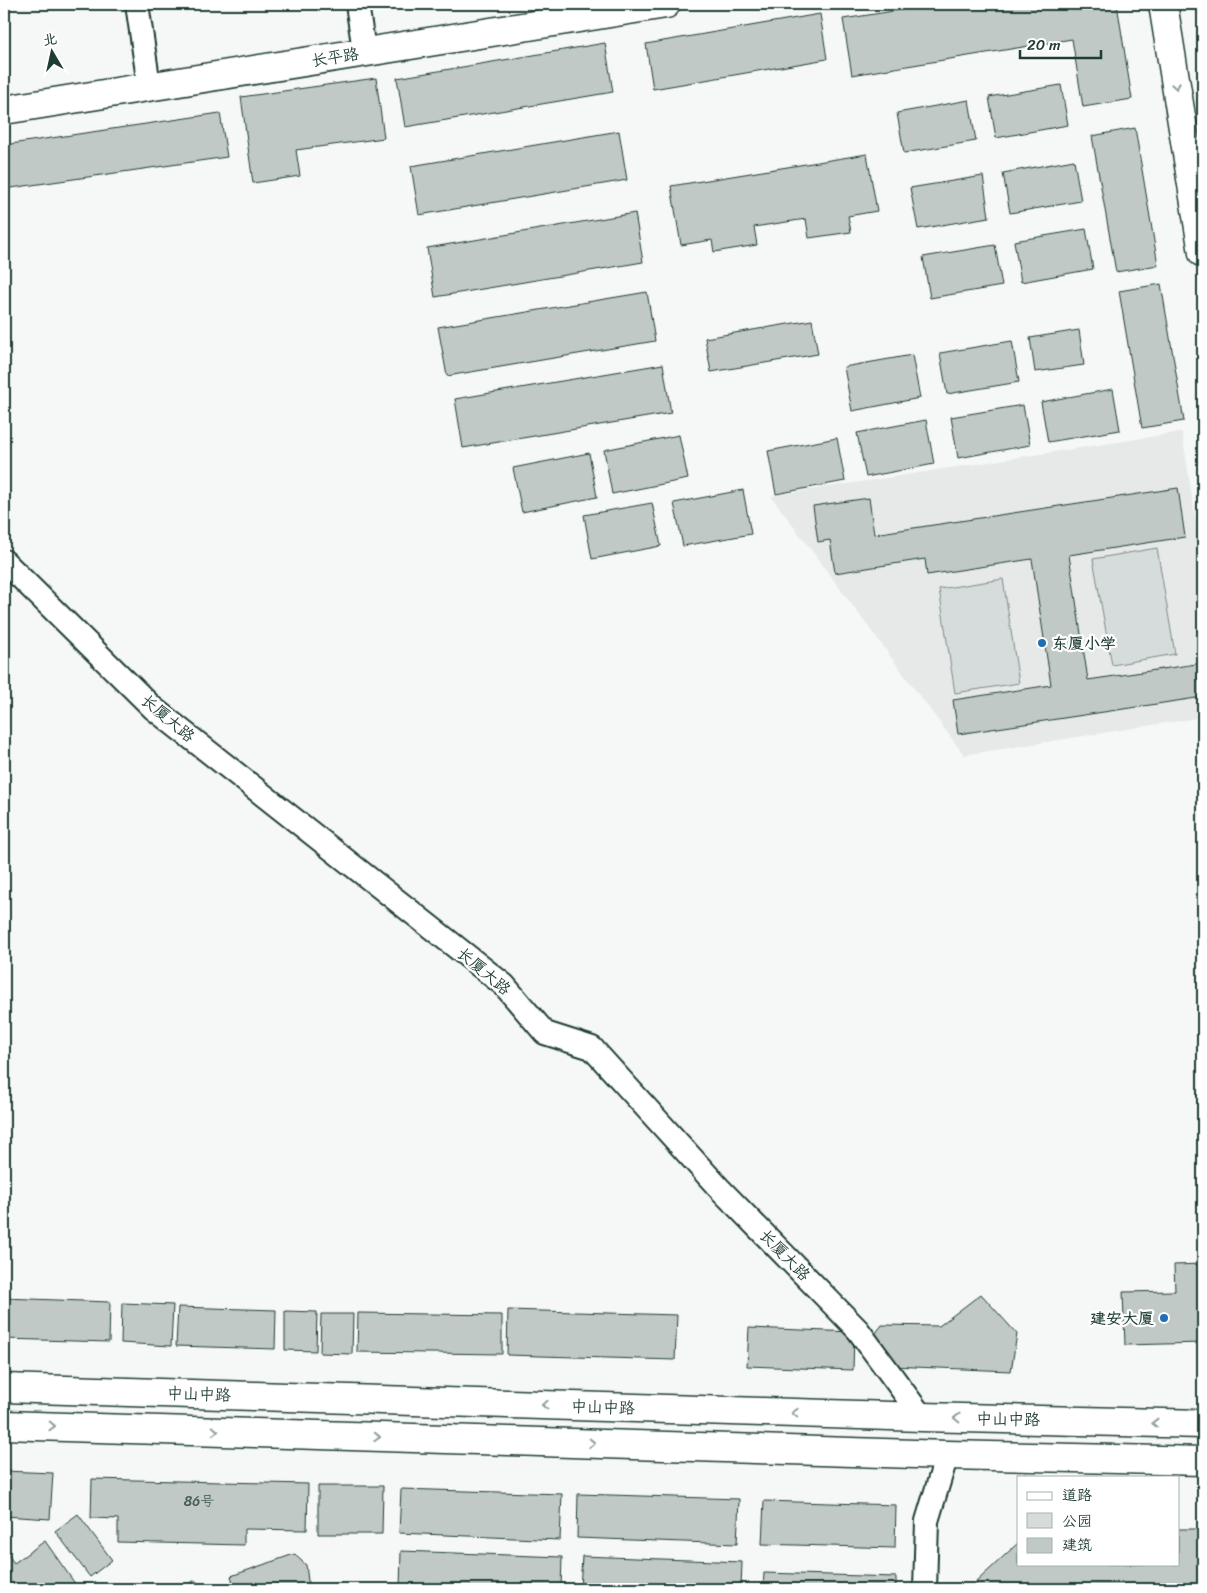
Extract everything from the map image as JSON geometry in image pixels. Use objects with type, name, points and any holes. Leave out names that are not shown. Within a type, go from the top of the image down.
[{"type":"main road","name":"长平路","points":[[4,96],[568,4]]},
{"type":"main road","name":"长平路","points":[[4,110],[666,4]]},
{"type":"main road","points":[[1163,4],[1203,253]]},
{"type":"main road","name":"中山中路","points":[[4,1388],[1203,1424]]},
{"type":"main road","points":[[4,1425],[947,1455],[1203,1460]]},
{"type":"street","points":[[137,4],[147,72]]},
{"type":"street","points":[[357,4],[362,37]]},
{"type":"street","name":"长厦大路","points":[[4,561],[153,708],[504,985],[545,1033],[592,1048],[720,1188],[858,1330],[922,1417]]},
{"type":"street","points":[[925,1589],[927,1521],[947,1455]]},
{"type":"shaded area","name":"东厦小学","points":[[1182,432],[1203,569],[1203,717],[964,755],[771,496]]},
{"type":"green space","points":[[1157,548],[1175,654],[1112,665],[1093,559]]},
{"type":"green space","points":[[1003,579],[1019,683],[955,693],[939,589]]},
{"type":"building","points":[[938,4],[1117,4],[1132,99],[1083,107],[1072,39],[852,75],[843,19]]},
{"type":"building","points":[[820,14],[827,59],[653,89],[646,44]]},
{"type":"building","points":[[605,43],[613,92],[405,127],[397,78]]},
{"type":"building","points":[[376,78],[384,138],[296,150],[300,176],[253,183],[241,97]]},
{"type":"building","points":[[1061,85],[1068,125],[996,138],[989,97]]},
{"type":"building","points":[[969,100],[976,141],[904,153],[897,113]]},
{"type":"building","points":[[220,113],[227,157],[4,189],[4,145]]},
{"type":"building","points":[[1135,128],[1158,265],[1116,272],[1092,136]]},
{"type":"building","points":[[619,131],[627,180],[419,215],[411,166]]},
{"type":"building","points":[[867,154],[877,211],[848,216],[851,232],[809,238],[806,219],[754,227],[757,245],[714,252],[712,240],[681,245],[671,186]]},
{"type":"building","points":[[1074,160],[1081,201],[1010,213],[1003,173]]},
{"type":"building","points":[[983,176],[989,217],[918,229],[910,188]]},
{"type":"building","points":[[635,213],[643,262],[435,297],[427,248]]},
{"type":"building","points":[[1086,229],[1093,269],[1021,282],[1014,241]]},
{"type":"building","points":[[995,245],[1002,286],[930,298],[923,257]]},
{"type":"building","points":[[1161,284],[1184,421],[1142,428],[1119,291]]},
{"type":"building","points":[[647,292],[655,341],[447,376],[438,327]]},
{"type":"building","points":[[812,320],[818,354],[711,372],[705,338]]},
{"type":"building","points":[[1079,330],[1084,365],[1035,372],[1030,338]]},
{"type":"building","points":[[1012,341],[1019,382],[947,394],[940,353]]},
{"type":"building","points":[[912,355],[920,398],[852,411],[844,367]]},
{"type":"building","points":[[663,364],[671,413],[463,448],[455,399]]},
{"type":"building","points":[[1113,389],[1120,430],[1048,442],[1041,402]]},
{"type":"building","points":[[1023,405],[1030,445],[958,458],[951,417]]},
{"type":"building","points":[[926,420],[934,464],[866,477],[857,433]]},
{"type":"building","points":[[679,435],[688,479],[612,494],[604,450]]},
{"type":"building","points":[[837,438],[845,481],[776,494],[768,451]]},
{"type":"building","points":[[589,453],[597,497],[522,512],[513,468]]},
{"type":"building","points":[[1178,488],[1185,537],[1069,555],[1088,680],[1203,663],[1203,697],[958,734],[953,700],[1051,685],[1032,559],[927,575],[925,559],[835,573],[830,540],[818,542],[813,506],[869,498],[874,534]]},
{"type":"building","points":[[743,490],[751,534],[683,546],[674,503]]},
{"type":"building","points":[[652,503],[661,546],[592,559],[584,515]]},
{"type":"building","name":"建安大厦","points":[[1203,1264],[1203,1343],[1125,1345],[1123,1292],[1175,1291],[1174,1265]]},
{"type":"building","points":[[981,1294],[1017,1334],[1011,1371],[890,1366],[875,1334],[882,1325],[939,1326]]},
{"type":"building","points":[[4,1298],[110,1302],[109,1342],[4,1339]]},
{"type":"building","points":[[122,1303],[173,1305],[171,1346],[121,1343]]},
{"type":"building","points":[[178,1307],[276,1310],[275,1349],[176,1346]]},
{"type":"building","points":[[508,1310],[677,1315],[675,1360],[507,1355]]},
{"type":"building","points":[[285,1311],[317,1312],[316,1351],[285,1350]]},
{"type":"building","points":[[358,1313],[502,1315],[502,1354],[357,1352]]},
{"type":"building","points":[[321,1314],[353,1314],[352,1354],[320,1353]]},
{"type":"building","points":[[749,1328],[854,1332],[853,1370],[747,1366]]},
{"type":"building","points":[[4,1471],[53,1473],[50,1519],[4,1516]]},
{"type":"building","points":[[92,1479],[308,1484],[307,1530],[244,1529],[244,1545],[118,1542],[118,1519],[91,1518]]},
{"type":"building","points":[[318,1486],[383,1486],[382,1534],[318,1534]]},
{"type":"building","points":[[401,1489],[562,1494],[560,1540],[399,1533]]},
{"type":"building","points":[[578,1494],[739,1499],[737,1544],[577,1538]]},
{"type":"building","points":[[764,1501],[896,1505],[895,1548],[762,1544]]},
{"type":"building","points":[[78,1514],[112,1560],[90,1577],[55,1531]]},
{"type":"building","points":[[1180,1529],[1203,1529],[1203,1589],[976,1589],[976,1582],[1017,1544],[1017,1566],[1180,1566]]},
{"type":"building","points":[[45,1541],[76,1585],[69,1589],[4,1589],[4,1549],[14,1563]]},
{"type":"building","points":[[401,1551],[562,1557],[561,1589],[400,1589]]},
{"type":"building","points":[[294,1554],[306,1565],[309,1589],[235,1589],[231,1576]]},
{"type":"building","points":[[582,1556],[742,1562],[741,1589],[580,1589]]},
{"type":"building","points":[[764,1573],[896,1577],[896,1589],[763,1589]]},
{"type":"building","points":[[195,1580],[203,1589],[181,1589]]},
{"type":"place","name":"东厦小学","points":[[1042,643]]},
{"type":"place","name":"建安大厦","points":[[1164,1318]]}]
